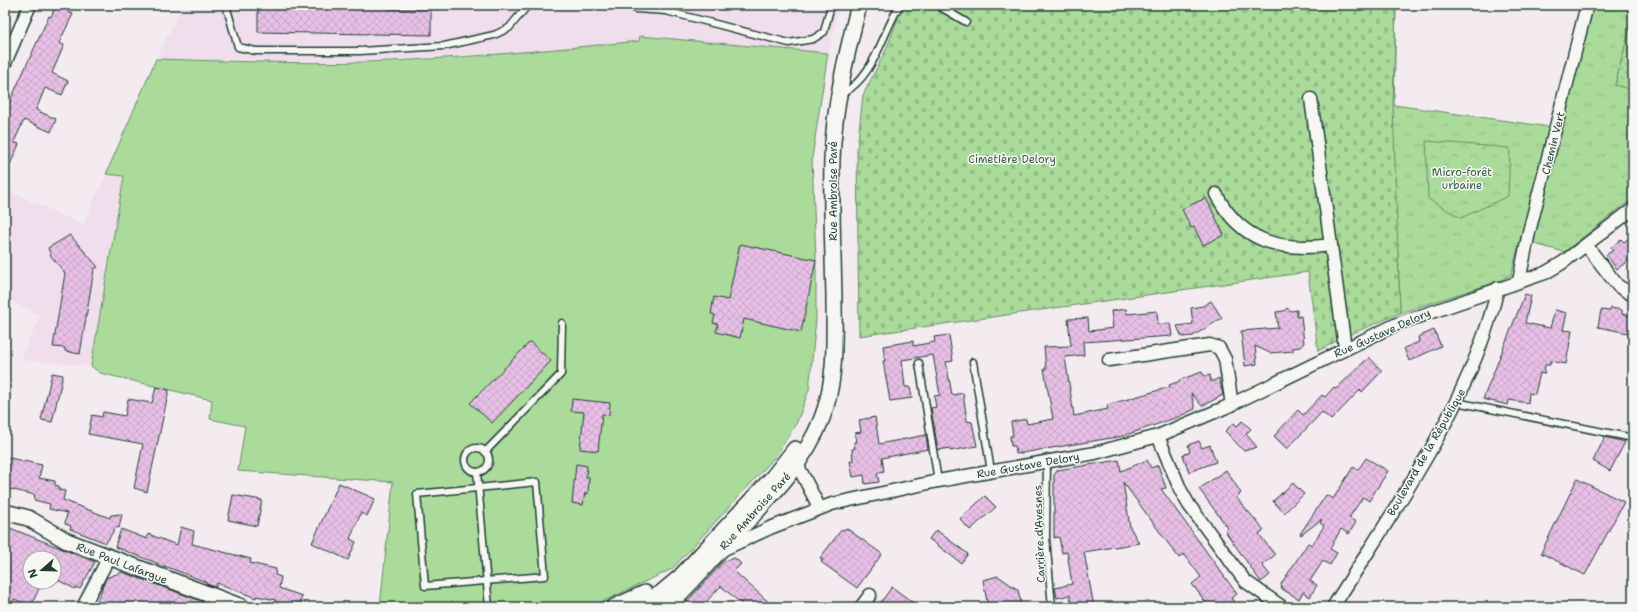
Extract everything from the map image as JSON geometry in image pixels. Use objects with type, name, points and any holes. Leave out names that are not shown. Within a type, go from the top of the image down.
[{"type":"street","points":[[5,63],[30,5]]},
{"type":"street","name":"Rue Ambroise Paré","points":[[666,607],[679,598],[720,551],[817,431],[828,399],[831,380],[834,322],[832,159],[838,95],[859,5]]},
{"type":"street","name":"Chemin Vert","points":[[1519,281],[1587,5]]},
{"type":"street","points":[[1311,99],[1345,348]]},
{"type":"street","points":[[1216,194],[1231,218],[1257,238],[1276,245],[1295,248],[1331,245]]},
{"type":"street","name":"Rue Gustave Delory","points":[[720,551],[819,507],[938,481],[1110,449],[1158,436],[1232,404],[1345,348],[1403,322],[1498,288],[1537,276],[1562,263],[1633,209]]},
{"type":"street","points":[[1586,245],[1618,286],[1633,295]]},
{"type":"street","name":"Boulevard de la République","points":[[1333,607],[1417,470],[1456,402],[1480,349],[1492,315],[1498,288]]},
{"type":"street","points":[[1109,360],[1210,345],[1219,348],[1225,359],[1232,404]]},
{"type":"street","points":[[1158,436],[1181,492],[1189,505],[1245,582],[1282,607]]},
{"type":"street","points":[[793,460],[819,507]]},
{"type":"street","name":"Rue Ambroise Paré","points":[[635,607],[670,587],[793,460]]},
{"type":"street","name":"Rue Paul Lafargue","points":[[5,512],[28,518],[62,539],[109,558],[242,607]]},
{"type":"street","points":[[83,607],[109,558]]},
{"type":"street","name":"Rue Ambroise Paré","points":[[614,607],[674,579],[691,566]]},
{"type":"street","points":[[861,607],[870,595]]},
{"type":"lane","points":[[226,5],[238,47],[256,51],[360,51],[444,46],[494,36],[509,28],[528,5]]},
{"type":"lane","points":[[629,5],[636,9],[666,11],[789,43],[813,38],[824,32],[831,5]]},
{"type":"lane","points":[[838,95],[850,89],[864,76],[876,56],[893,16],[900,5]]},
{"type":"lane","points":[[938,5],[966,22]]},
{"type":"lane","points":[[485,452],[561,374],[562,323]]},
{"type":"lane","points":[[973,362],[991,471]]},
{"type":"lane","points":[[919,363],[938,481]]},
{"type":"lane","points":[[1456,402],[1633,438]]},
{"type":"lane","points":[[473,449],[485,452],[488,458],[487,466],[482,471],[477,472],[468,469],[465,457],[473,449]]},
{"type":"lane","name":"Carrière d'Avesnes","points":[[1047,461],[1046,538],[1052,607]]},
{"type":"lane","points":[[477,472],[488,607]]},
{"type":"lane","points":[[537,482],[545,576],[425,586],[417,494],[478,488],[537,482]]},
{"type":"shaded area","points":[[183,5],[840,5],[828,53],[640,36],[639,41],[535,51],[366,61],[307,62],[156,59]]},
{"type":"shaded area","points":[[106,174],[124,176],[91,366],[21,360],[40,315],[5,298],[5,189],[83,225]]},
{"type":"green space","name":"Cimetière Delory","points":[[894,5],[1396,5],[1393,105],[1400,313],[1344,337],[1318,351],[1308,272],[859,336],[857,149],[863,95],[886,50],[898,18],[890,15]]},
{"type":"green space","points":[[1396,5],[1394,105],[1550,127],[1511,275],[1499,281],[1400,313],[1398,254],[1293,79]]},
{"type":"green space","points":[[1594,5],[1633,5],[1633,16],[1615,85],[1633,90],[1633,198],[1564,252],[1531,243]]},
{"type":"green space","points":[[1633,16],[1633,90],[1615,85]]},
{"type":"green space","points":[[640,36],[828,53],[812,158],[816,260],[816,319],[809,390],[797,422],[776,456],[672,569],[591,607],[380,607],[393,482],[238,471],[245,426],[210,419],[212,400],[100,373],[91,366],[124,176],[106,174],[156,59],[313,63],[399,61],[502,54],[639,41]]},
{"type":"green space","name":"Micro-forêt urbaine","points":[[1426,141],[1510,148],[1508,196],[1461,218],[1428,199]]},
{"type":"building","points":[[56,5],[71,5],[68,12],[73,14],[59,43],[64,45],[52,73],[68,81],[62,95],[45,88],[36,110],[56,119],[51,132],[24,120],[14,142],[19,144],[5,176],[5,112],[49,16],[51,17]]},
{"type":"building","points":[[258,5],[389,5],[389,9],[431,9],[431,35],[258,32]]},
{"type":"building","points":[[1206,198],[1224,235],[1203,245],[1194,227],[1191,228],[1182,209]]},
{"type":"building","points":[[70,235],[98,267],[94,269],[80,354],[65,351],[65,348],[53,347],[65,273],[51,256],[48,248]]},
{"type":"building","points":[[1633,235],[1633,257],[1617,269],[1606,255],[1613,250],[1611,248],[1621,239],[1624,242]]},
{"type":"building","points":[[740,244],[816,260],[801,332],[744,319],[740,338],[716,332],[718,324],[713,323],[715,315],[711,314],[714,297],[728,300]]},
{"type":"building","points":[[1525,294],[1531,296],[1525,323],[1550,328],[1555,310],[1567,313],[1563,330],[1572,331],[1566,364],[1550,361],[1550,365],[1545,365],[1544,374],[1540,373],[1535,394],[1529,393],[1528,403],[1509,400],[1508,405],[1483,399]]},
{"type":"building","points":[[1211,301],[1222,318],[1193,336],[1182,337],[1177,326],[1193,324],[1191,308],[1203,306]]},
{"type":"building","points":[[1287,308],[1291,311],[1297,310],[1297,317],[1301,316],[1304,343],[1300,347],[1293,348],[1293,351],[1270,353],[1255,346],[1257,364],[1245,366],[1241,331],[1278,328],[1276,312],[1284,311]]},
{"type":"building","points":[[1611,308],[1622,310],[1622,314],[1633,316],[1633,334],[1598,327],[1601,310],[1610,311]]},
{"type":"building","points":[[1126,309],[1127,314],[1157,311],[1158,324],[1170,323],[1172,336],[1083,342],[1084,355],[1065,357],[1074,416],[1108,409],[1107,405],[1170,387],[1169,385],[1180,381],[1179,380],[1202,372],[1204,376],[1210,375],[1211,382],[1219,378],[1223,395],[1202,406],[1191,393],[1195,409],[1178,417],[1123,436],[1016,454],[1015,446],[1011,446],[1010,436],[1013,436],[1011,422],[1026,419],[1027,424],[1053,419],[1044,369],[1046,369],[1044,347],[1071,346],[1068,319],[1088,318],[1089,331],[1113,328],[1111,311]]},
{"type":"building","points":[[1434,330],[1441,346],[1409,361],[1404,348],[1419,342],[1418,337]]},
{"type":"building","points":[[949,335],[953,361],[946,362],[952,395],[963,393],[967,421],[972,422],[977,446],[950,451],[950,448],[938,450],[931,408],[936,407],[934,396],[940,395],[933,355],[902,360],[905,387],[910,387],[912,398],[890,401],[883,361],[885,361],[883,346],[913,341],[913,346],[935,342],[934,337]]},
{"type":"building","points":[[530,342],[551,361],[492,423],[470,403]]},
{"type":"building","points":[[1369,357],[1382,371],[1362,392],[1360,390],[1331,420],[1322,412],[1287,449],[1274,436],[1298,410],[1303,415],[1322,395],[1325,397],[1334,387],[1336,389]]},
{"type":"building","points":[[52,373],[63,375],[52,422],[41,420]]},
{"type":"building","points":[[156,387],[169,390],[147,492],[134,488],[143,444],[88,434],[92,415],[102,417],[103,412],[125,416],[128,399],[152,403]]},
{"type":"building","points":[[572,399],[610,403],[609,415],[602,414],[598,451],[580,449],[584,412],[571,411]]},
{"type":"building","points":[[875,417],[879,444],[926,435],[928,449],[882,458],[884,471],[877,473],[879,482],[865,484],[864,475],[853,477],[850,461],[853,461],[852,449],[855,448],[854,442],[857,442],[855,433],[861,432],[859,420]]},
{"type":"building","points":[[1242,421],[1251,429],[1246,434],[1257,447],[1244,451],[1225,431],[1234,423],[1237,426]]},
{"type":"building","points":[[1605,437],[1625,442],[1610,471],[1593,461]]},
{"type":"building","points":[[1199,441],[1202,448],[1210,445],[1216,462],[1189,472],[1183,455],[1190,452],[1188,445]]},
{"type":"building","points":[[5,457],[42,465],[39,478],[55,481],[55,485],[59,486],[59,490],[65,491],[63,500],[110,518],[111,515],[122,514],[119,528],[116,527],[106,543],[70,529],[71,526],[65,524],[67,513],[49,509],[50,504],[34,500],[35,495],[5,488]]},
{"type":"building","points":[[1366,458],[1388,471],[1369,501],[1363,497],[1349,518],[1356,522],[1349,534],[1341,529],[1330,549],[1337,553],[1330,565],[1323,561],[1310,581],[1317,585],[1310,597],[1303,592],[1299,599],[1282,589],[1281,584],[1308,543],[1312,545],[1324,526],[1320,523],[1322,519],[1301,535],[1300,534],[1326,495],[1333,499],[1353,467],[1358,470]]},
{"type":"building","points":[[1119,460],[1121,471],[1147,460],[1151,468],[1158,465],[1166,488],[1161,489],[1237,594],[1231,598],[1238,607],[1209,607],[1192,584],[1201,577],[1184,554],[1179,558],[1123,482],[1130,527],[1139,543],[1084,552],[1094,607],[1072,607],[1070,595],[1057,598],[1055,588],[1072,584],[1067,552],[1062,553],[1059,537],[1054,538],[1054,475],[1058,470]]},
{"type":"building","points":[[576,464],[587,466],[586,477],[589,477],[588,494],[585,493],[583,505],[572,503]]},
{"type":"building","points":[[1226,470],[1241,493],[1236,497],[1264,530],[1259,534],[1275,555],[1262,565],[1270,575],[1261,582],[1225,531],[1228,528],[1199,489]]},
{"type":"building","points":[[1577,479],[1624,502],[1585,575],[1541,553]]},
{"type":"building","points":[[339,483],[375,499],[367,516],[361,513],[350,539],[356,542],[348,560],[312,543]]},
{"type":"building","points":[[1293,483],[1304,494],[1284,513],[1273,501]]},
{"type":"building","points":[[233,495],[262,500],[257,526],[228,520]]},
{"type":"building","points":[[985,496],[996,507],[970,530],[960,519]]},
{"type":"building","points":[[5,526],[95,562],[80,589],[76,587],[75,589],[62,582],[62,550],[22,550],[22,590],[38,590],[31,606],[14,599],[11,607],[5,607]]},
{"type":"building","points":[[181,527],[194,531],[192,544],[251,559],[250,563],[276,569],[275,575],[281,577],[279,588],[302,596],[299,607],[275,607],[276,600],[256,596],[256,598],[217,583],[216,587],[206,584],[206,582],[115,547],[121,529],[147,539],[148,534],[177,545]]},
{"type":"building","points":[[846,528],[882,554],[857,588],[821,562],[823,560],[820,558],[842,529],[844,530]]},
{"type":"building","points":[[936,530],[968,554],[961,563],[929,539]]},
{"type":"building","points":[[735,558],[741,564],[734,571],[774,607],[745,607],[721,586],[701,607],[682,607],[724,561]]},
{"type":"building","points":[[122,572],[212,605],[212,607],[95,607],[106,578]]},
{"type":"building","points":[[998,576],[1018,590],[1022,607],[988,607],[983,580]]},
{"type":"building","points":[[892,587],[919,607],[888,607],[881,602]]}]
